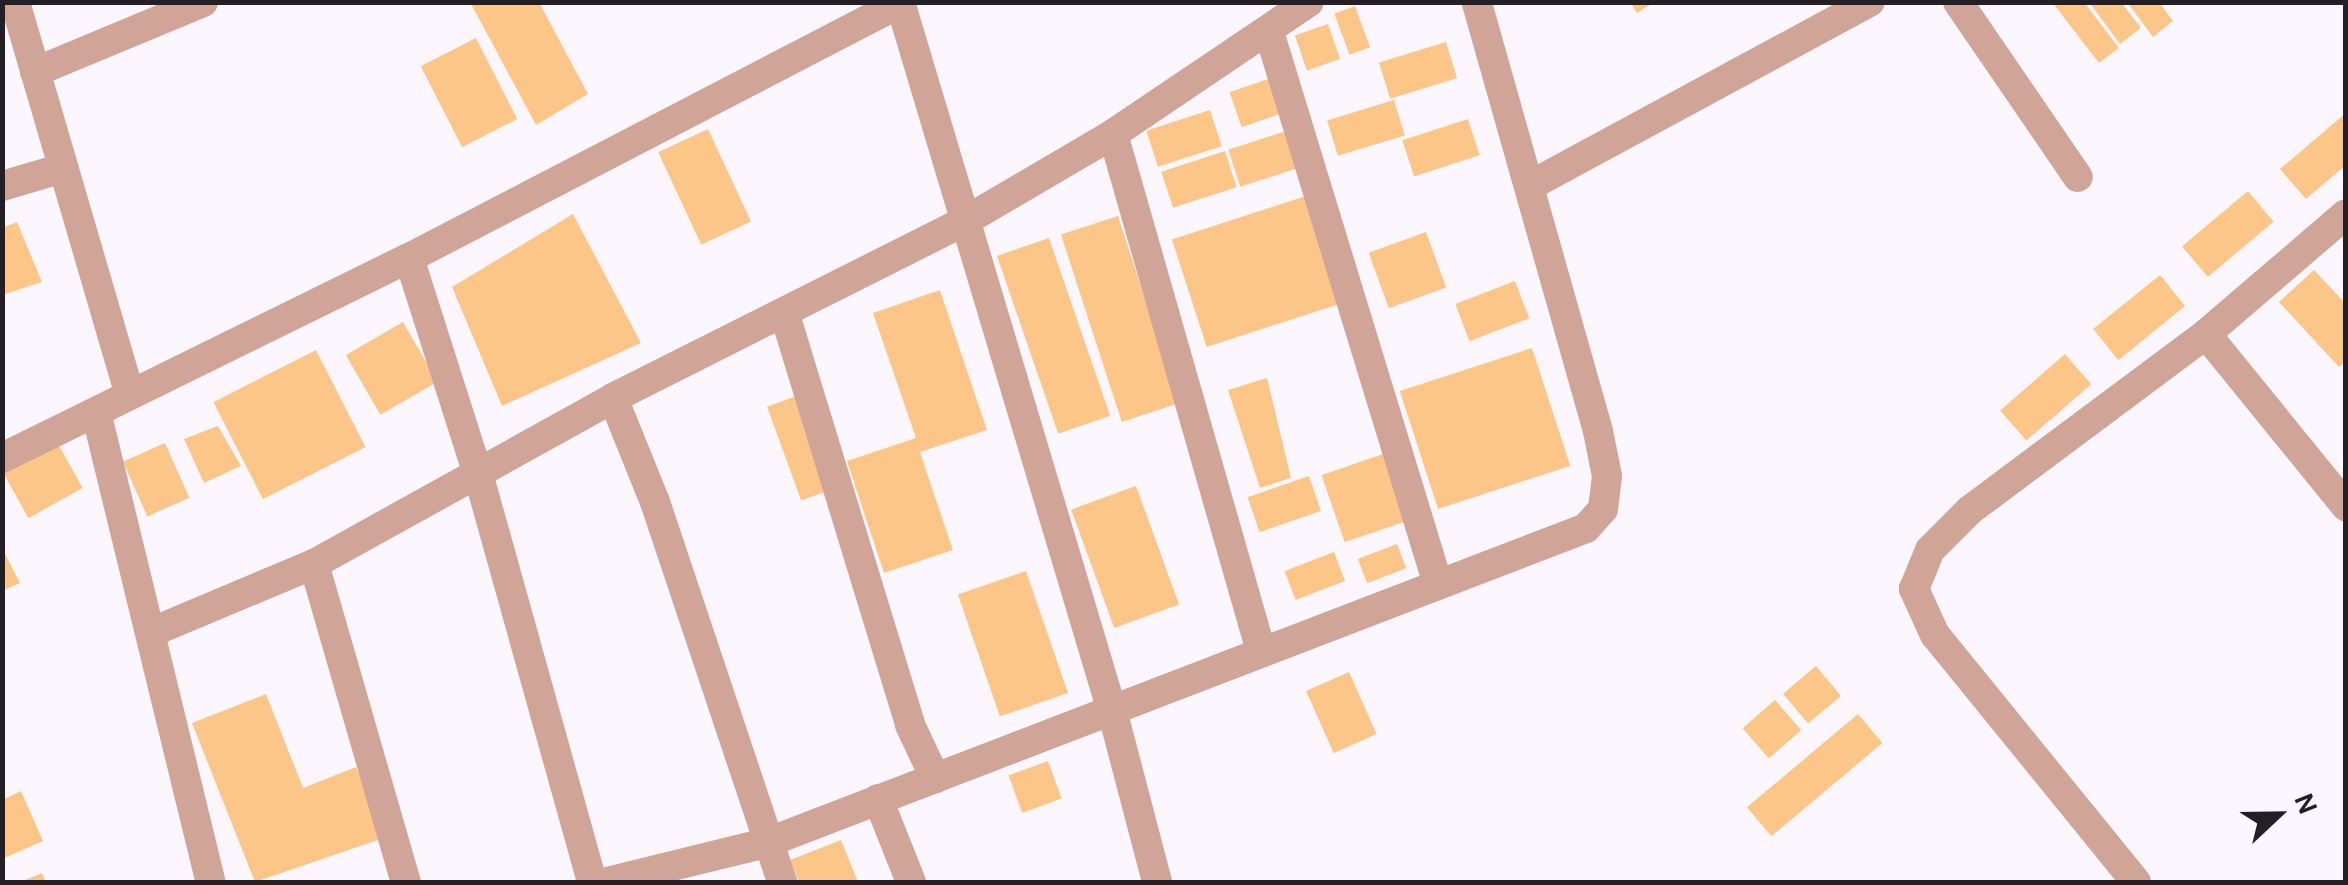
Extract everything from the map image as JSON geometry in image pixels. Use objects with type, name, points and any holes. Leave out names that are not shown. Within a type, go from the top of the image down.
[{"type":"street","points":[[15,2],[128,392]]},
{"type":"street","points":[[35,72],[203,2]]},
{"type":"street","points":[[152,632],[314,564],[479,477],[613,398],[965,221],[1114,134],[1270,32],[1308,2]]},
{"type":"street","points":[[606,882],[766,844],[1114,714],[1437,581],[1566,539],[1603,508],[1607,476],[1598,431],[1477,2]]},
{"type":"street","points":[[1531,186],[1870,2]]},
{"type":"street","points":[[1958,2],[2078,178]]},
{"type":"street","points":[[2,458],[128,392],[409,258],[900,3],[1114,714],[1158,882]]},
{"type":"street","points":[[1270,32],[1437,581]]},
{"type":"street","points":[[1114,134],[1261,651]]},
{"type":"street","points":[[2,186],[63,168]]},
{"type":"street","points":[[2136,882],[1935,635],[1914,588],[1930,550],[1970,510],[2206,334],[2346,214]]},
{"type":"street","points":[[409,258],[479,477],[592,882]]},
{"type":"street","points":[[786,314],[910,726],[935,778]]},
{"type":"street","points":[[2206,334],[2346,506]]},
{"type":"street","points":[[613,398],[655,502],[766,844],[782,882]]},
{"type":"street","points":[[96,412],[131,573],[152,632],[211,882]]},
{"type":"street","points":[[314,564],[406,882]]},
{"type":"street","points":[[878,799],[912,882]]},
{"type":"building","points":[[470,2],[539,2],[588,94],[536,125]]},
{"type":"building","points":[[1630,2],[1655,2],[1637,13]]},
{"type":"building","points":[[2052,2],[2084,2],[2119,48],[2099,63]]},
{"type":"building","points":[[2089,2],[2121,2],[2141,28],[2120,44]]},
{"type":"building","points":[[2127,2],[2159,2],[2173,21],[2153,37]]},
{"type":"building","points":[[1355,6],[1370,47],[1349,55],[1334,14]]},
{"type":"building","points":[[1328,24],[1340,59],[1307,70],[1295,35]]},
{"type":"building","points":[[476,38],[517,119],[462,147],[421,66]]},
{"type":"building","points":[[1446,42],[1457,78],[1390,99],[1379,62]]},
{"type":"building","points":[[1274,77],[1286,112],[1242,127],[1230,92]]},
{"type":"building","points":[[1394,100],[1405,135],[1338,156],[1327,120]]},
{"type":"building","points":[[1210,110],[1222,146],[1158,167],[1146,131]]},
{"type":"building","points":[[2346,113],[2346,165],[2306,199],[2280,169]]},
{"type":"building","points":[[1468,119],[1480,155],[1414,176],[1402,140]]},
{"type":"building","points":[[708,129],[751,221],[701,245],[658,152]]},
{"type":"building","points":[[1292,129],[1304,166],[1240,187],[1228,150]]},
{"type":"building","points":[[1225,151],[1237,187],[1173,208],[1161,172]]},
{"type":"building","points":[[2248,191],[2274,222],[2208,277],[2182,246]]},
{"type":"building","points":[[1306,196],[1341,303],[1207,347],[1172,240]]},
{"type":"building","points":[[573,214],[641,343],[502,406],[452,287]]},
{"type":"building","points":[[1118,216],[1179,403],[1122,422],[1061,235]]},
{"type":"building","points":[[17,222],[42,282],[2,295],[2,228]]},
{"type":"building","points":[[1426,232],[1446,287],[1389,308],[1369,253]]},
{"type":"building","points":[[1049,238],[1110,416],[1058,434],[997,256]]},
{"type":"building","points":[[2314,270],[2346,304],[2346,361],[2339,367],[2279,302]]},
{"type":"building","points":[[2160,275],[2185,306],[2118,360],[2093,329]]},
{"type":"building","points":[[1515,281],[1529,318],[1470,341],[1455,304]]},
{"type":"building","points":[[940,290],[987,430],[920,452],[953,550],[884,573],[847,461],[916,438],[873,313]]},
{"type":"building","points":[[403,322],[438,382],[380,415],[346,355]]},
{"type":"building","points":[[1532,348],[1570,466],[1438,509],[1400,391]]},
{"type":"building","points":[[316,350],[365,447],[263,499],[214,402]]},
{"type":"building","points":[[2065,354],[2091,384],[2026,441],[2000,410]]},
{"type":"building","points":[[1267,378],[1291,478],[1260,488],[1228,390]]},
{"type":"building","points":[[799,395],[833,489],[801,501],[767,407]]},
{"type":"building","points":[[218,426],[241,466],[204,483],[184,439]]},
{"type":"building","points":[[56,440],[83,488],[28,518],[2,470]]},
{"type":"building","points":[[165,443],[189,498],[147,517],[123,462]]},
{"type":"building","points":[[1383,454],[1406,521],[1345,542],[1322,475]]},
{"type":"building","points":[[1309,476],[1321,511],[1260,532],[1248,497]]},
{"type":"building","points":[[1136,486],[1179,604],[1114,628],[1071,510]]},
{"type":"building","points":[[1397,544],[1406,568],[1367,583],[1358,559]]},
{"type":"building","points":[[2,548],[20,583],[2,591]]},
{"type":"building","points":[[1334,552],[1345,581],[1296,600],[1285,571]]},
{"type":"building","points":[[1026,571],[1068,693],[1000,716],[958,594]]},
{"type":"building","points":[[1816,666],[1841,696],[1808,724],[1783,694]]},
{"type":"building","points":[[1349,672],[1377,734],[1334,753],[1306,691]]},
{"type":"building","points":[[266,694],[303,788],[356,767],[384,838],[255,882],[192,723]]},
{"type":"building","points":[[1775,700],[1801,730],[1769,758],[1743,728]]},
{"type":"building","points":[[1858,714],[1882,743],[1771,836],[1747,807]]},
{"type":"building","points":[[1048,761],[1062,799],[1022,813],[1009,775]]},
{"type":"building","points":[[21,791],[43,841],[2,859],[2,800]]},
{"type":"building","points":[[841,840],[858,882],[799,882],[790,860]]},
{"type":"building","points":[[42,873],[46,882],[20,882]]}]
